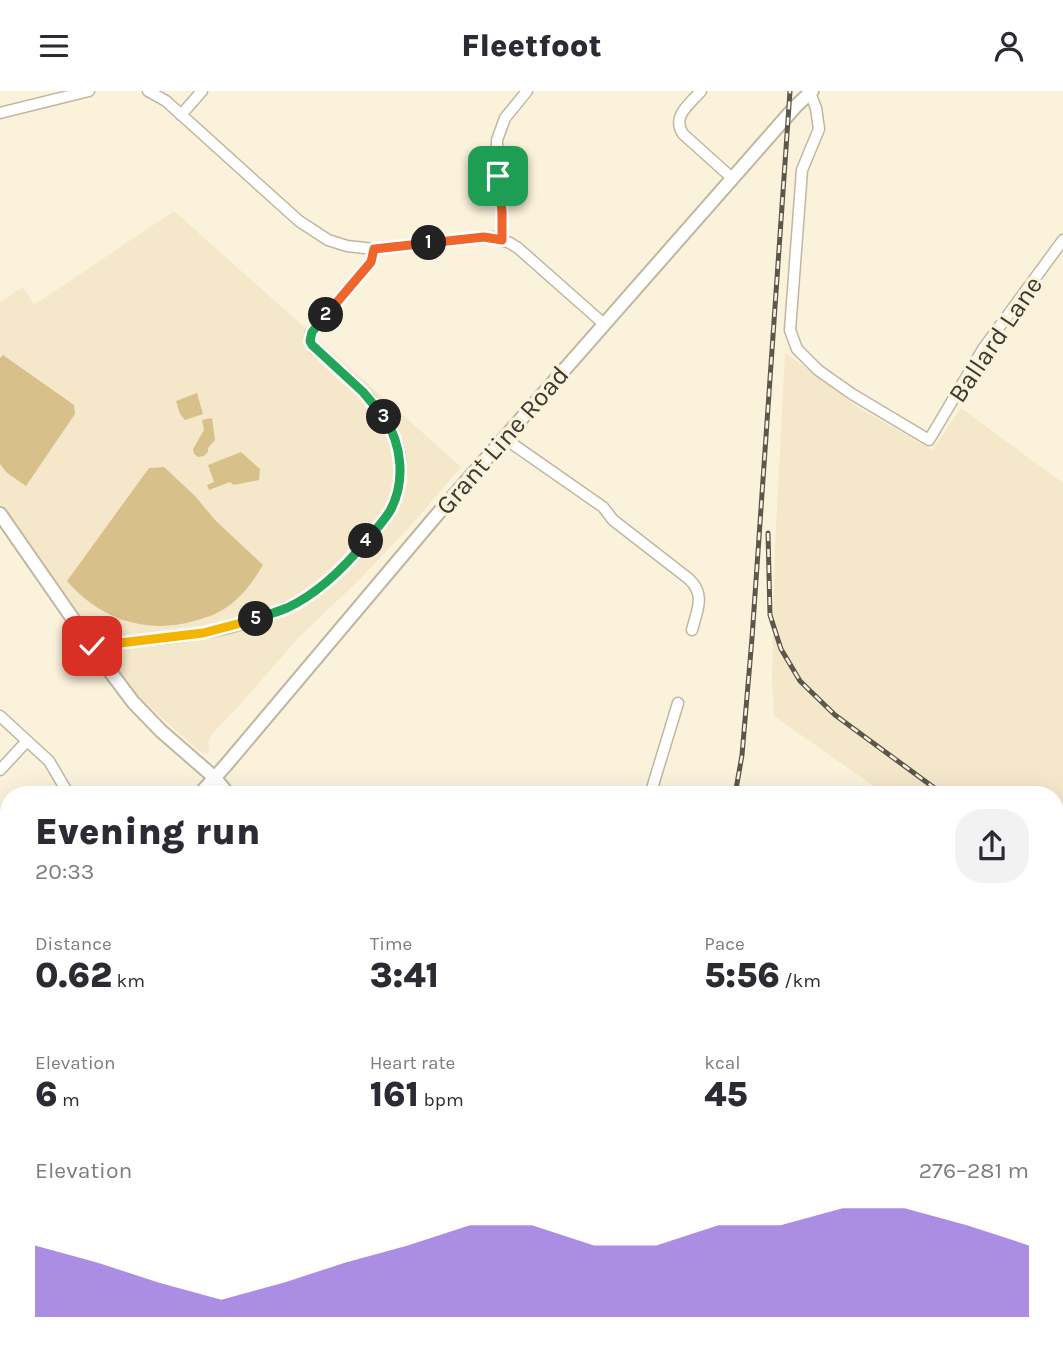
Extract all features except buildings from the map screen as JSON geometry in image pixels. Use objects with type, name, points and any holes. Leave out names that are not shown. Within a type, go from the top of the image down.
[{"type":"main road","name":"Grant Line Road","points":[[207,786],[503,438],[811,92]]},
{"type":"main road","points":[[0,514],[96,652],[143,713],[222,786]]},
{"type":"street","points":[[0,113],[89,91]]},
{"type":"street","points":[[148,91],[159,94],[299,221],[328,240],[347,246],[374,249],[493,237],[518,248],[604,324]]},
{"type":"street","points":[[181,115],[202,91]]},
{"type":"street","points":[[502,240],[497,140],[506,118],[527,91]]},
{"type":"street","points":[[701,91],[682,113],[678,126],[683,134],[732,178]]},
{"type":"street","name":"Ballard Lane","points":[[811,92],[819,129],[802,170],[790,330],[792,340],[803,356],[818,370],[852,394],[929,440],[983,349],[1063,240]]},
{"type":"street","points":[[96,652],[121,643],[224,629],[287,608],[315,591],[350,562],[390,511],[398,489],[400,469],[398,449],[392,431],[376,406],[315,349],[310,341],[312,332],[371,262],[374,249]]},
{"type":"street","points":[[503,438],[603,507],[613,520],[690,579],[697,587],[699,596],[692,630]]},
{"type":"street","points":[[653,786],[678,703]]},
{"type":"street","points":[[0,716],[49,761],[64,786]]},
{"type":"street","points":[[0,770],[27,741]]},
{"type":"shaded area","points":[[174,211],[461,467],[414,522],[358,581],[299,637],[212,734],[207,754],[198,750],[134,692],[0,505],[0,302],[23,287],[34,305]]},
{"type":"shaded area","points":[[785,352],[857,407],[932,450],[961,408],[1063,483],[1063,786],[874,786],[774,716],[772,679],[775,549]]},
{"type":"shaded area","points":[[3,355],[74,405],[75,414],[26,486],[7,473],[0,464],[0,358]]},
{"type":"shaded area","points":[[197,393],[203,414],[185,420],[176,401]]},
{"type":"shaded area","points":[[212,418],[215,440],[204,456],[198,457],[193,449],[204,430],[202,420]]},
{"type":"shaded area","points":[[241,452],[260,469],[259,480],[234,485],[230,482],[209,490],[207,485],[214,482],[208,465]]},
{"type":"shaded area","points":[[164,467],[263,565],[241,595],[221,611],[194,621],[158,626],[124,620],[108,614],[93,605],[67,581],[149,468]]},
{"type":"railway","points":[[737,786],[742,755],[752,638],[790,91]]},
{"type":"railway","points":[[768,533],[770,615],[781,649],[800,681],[835,715],[932,786]]},
{"type":"route","points":[[92,646],[96,652],[121,643],[203,633],[246,623],[287,608],[305,598],[350,562],[390,511],[398,489],[400,459],[396,439],[376,406],[315,349],[310,337],[371,262],[374,249],[484,237],[502,240],[498,176]]}]
